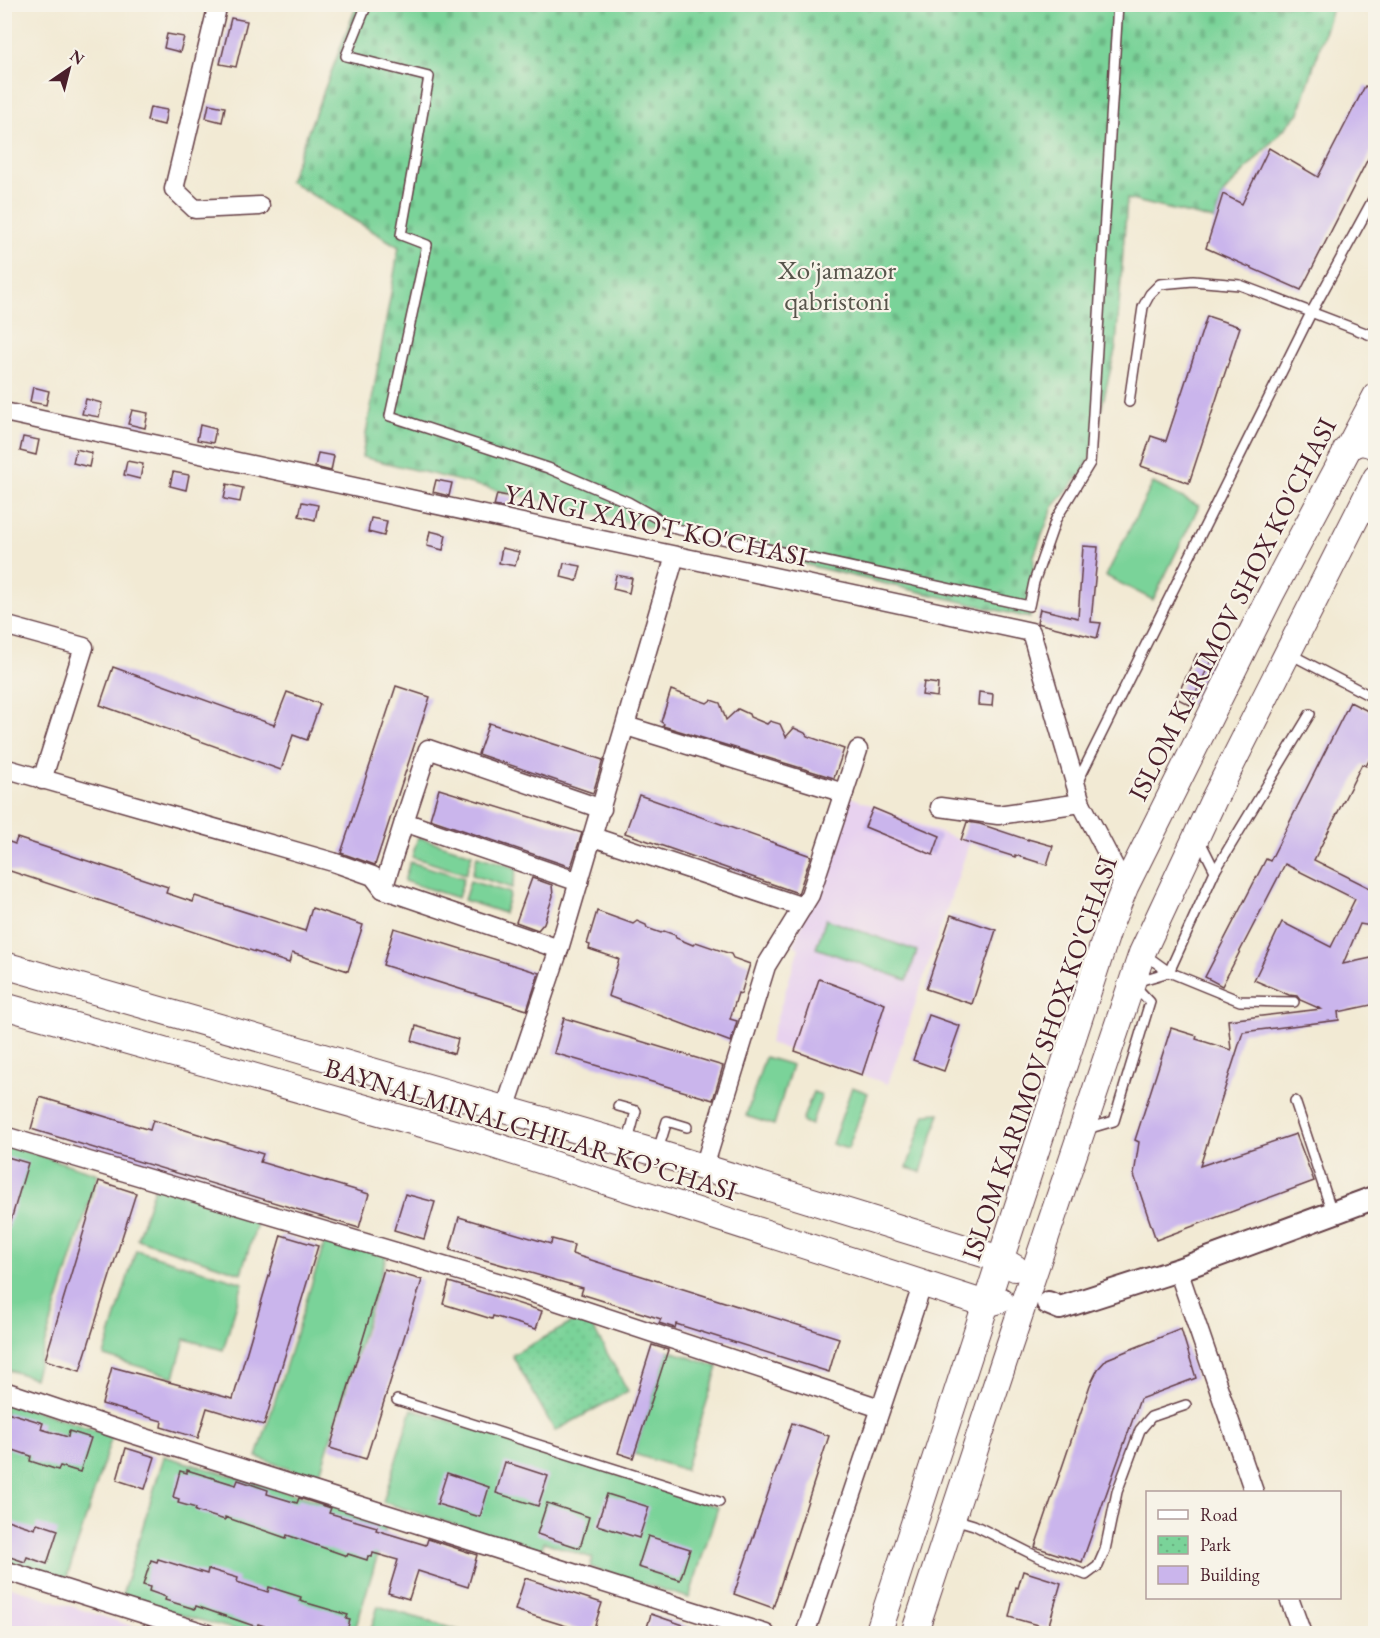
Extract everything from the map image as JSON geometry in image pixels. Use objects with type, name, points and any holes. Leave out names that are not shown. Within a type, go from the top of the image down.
[{"type":"main road","name":"ISLOM KARIMOV SHOX KO'CHASI","points":[[878,1634],[1000,1259],[1125,887],[1271,594],[1376,396]]},
{"type":"main road","points":[[1346,450],[1355,443],[1361,442],[1376,447]]},
{"type":"main road","points":[[914,1634],[1033,1271],[1142,953],[1287,652],[1376,478]]},
{"type":"main road","name":"BAYNALMINALCHILAR KO’CHASI","points":[[4,965],[627,1144],[1033,1271]]},
{"type":"main road","name":"BAYNALMINALCHILAR KO’CHASI","points":[[4,1006],[468,1137],[1019,1316]]},
{"type":"main road","points":[[986,1304],[1004,1299],[1013,1293],[1033,1271]]},
{"type":"street","points":[[218,4],[174,189],[195,209],[260,206]]},
{"type":"street","name":"YANGI XAYOT KO'CHASI","points":[[4,412],[1031,632],[1081,803],[1125,887]]},
{"type":"street","points":[[505,1109],[559,949],[675,556]]},
{"type":"street","points":[[4,625],[84,647],[42,780]]},
{"type":"street","points":[[626,726],[844,793]]},
{"type":"street","points":[[383,889],[428,749],[602,809]]},
{"type":"street","points":[[704,1167],[766,966],[810,895],[858,750]]},
{"type":"street","points":[[4,768],[333,861],[373,876],[383,889],[559,949]]},
{"type":"street","points":[[940,807],[998,815],[1081,803]]},
{"type":"street","points":[[404,822],[579,882]]},
{"type":"street","points":[[593,837],[803,907]]},
{"type":"street","points":[[4,1136],[517,1287],[880,1408]]},
{"type":"street","points":[[1019,1316],[1048,1303],[1060,1308],[1178,1270],[1376,1197]]},
{"type":"street","points":[[1178,1270],[1254,1491]]},
{"type":"street","name":"BAYNALMINALCHILAR KO’CHASI","points":[[1033,1271],[1048,1303]]},
{"type":"street","points":[[804,1634],[923,1283]]},
{"type":"street","points":[[4,1391],[173,1447],[766,1634]]},
{"type":"street","points":[[4,1569],[207,1634]]},
{"type":"street","points":[[1289,1599],[1302,1634]]},
{"type":"lane","points":[[368,4],[346,56],[429,77],[400,235],[427,246],[390,416],[548,468],[628,502],[676,529],[1029,606],[1034,582],[1056,519],[1090,463],[1118,4]]},
{"type":"lane","points":[[1076,785],[1311,313],[1376,194]]},
{"type":"lane","points":[[1130,402],[1143,307],[1150,294],[1160,284],[1193,281],[1240,285],[1376,337]]},
{"type":"lane","points":[[1287,652],[1376,699]]},
{"type":"lane","points":[[1132,983],[1168,972],[1215,871],[1310,714]]},
{"type":"lane","points":[[1197,835],[1215,871]]},
{"type":"lane","points":[[1142,953],[1168,972],[1240,1001],[1294,1002]]},
{"type":"lane","points":[[1295,1101],[1332,1213]]},
{"type":"lane","points":[[618,1106],[636,1112],[627,1144]]},
{"type":"lane","points":[[657,1153],[667,1121],[687,1127]]},
{"type":"lane","points":[[397,1400],[719,1502]]},
{"type":"lane","points":[[952,1518],[974,1525],[1036,1556],[1086,1575],[1098,1566],[1105,1550],[1117,1492],[1140,1430],[1151,1417],[1186,1405]]},
{"type":"shaded area","points":[[848,796],[969,844],[888,1084],[769,1043],[799,948],[794,945]]},
{"type":"shaded area","points":[[5,1585],[154,1633],[5,1633]]},
{"type":"green space","name":"Xo'jamazor qabristoni","points":[[357,5],[1333,5],[1299,113],[1223,194],[1215,220],[1127,199],[1116,346],[1088,466],[1053,507],[1034,556],[1030,618],[362,457],[399,247],[289,181]]},
{"type":"green space","points":[[1153,483],[1199,506],[1153,600],[1106,576]]},
{"type":"green space","points":[[418,837],[472,854],[466,874],[412,857]]},
{"type":"green space","points":[[477,856],[517,868],[512,888],[472,875]]},
{"type":"green space","points":[[410,862],[464,878],[458,898],[404,881]]},
{"type":"green space","points":[[470,881],[510,893],[504,913],[464,900]]},
{"type":"green space","points":[[826,919],[917,951],[907,980],[816,948]]},
{"type":"green space","points":[[765,1057],[792,1065],[774,1125],[746,1116]]},
{"type":"green space","points":[[852,1087],[868,1093],[848,1149],[832,1144]]},
{"type":"green space","points":[[813,1092],[822,1095],[811,1125],[802,1121]]},
{"type":"green space","points":[[940,1113],[921,1172],[907,1168],[925,1114]]},
{"type":"green space","points":[[4,1144],[98,1174],[34,1378],[5,1369]]},
{"type":"green space","points":[[155,1185],[259,1218],[241,1273],[137,1239]]},
{"type":"green space","points":[[326,1238],[387,1254],[318,1480],[257,1457]]},
{"type":"green space","points":[[136,1250],[243,1283],[223,1350],[185,1339],[174,1377],[104,1356]]},
{"type":"green space","points":[[586,1315],[628,1391],[555,1431],[512,1355]]},
{"type":"green space","points":[[668,1350],[718,1367],[685,1470],[634,1454]]},
{"type":"green space","points":[[5,1400],[112,1436],[65,1583],[5,1564]]},
{"type":"green space","points":[[412,1409],[718,1507],[689,1598],[590,1567],[592,1558],[544,1542],[541,1552],[383,1502]]},
{"type":"green space","points":[[164,1456],[388,1521],[354,1633],[248,1633],[121,1599]]},
{"type":"green space","points":[[378,1606],[467,1633],[370,1633]]},
{"type":"building","points":[[231,18],[247,21],[236,67],[220,64]]},
{"type":"building","points":[[167,34],[184,37],[180,52],[164,48]]},
{"type":"building","points":[[1365,86],[1376,91],[1376,143],[1301,290],[1206,248],[1223,194],[1242,204],[1269,148],[1318,177]]},
{"type":"building","points":[[209,104],[225,107],[222,122],[206,118]]},
{"type":"building","points":[[150,107],[167,110],[164,125],[147,121]]},
{"type":"building","points":[[1207,316],[1240,327],[1189,483],[1141,466],[1151,436],[1166,441]]},
{"type":"building","points":[[33,387],[49,391],[46,405],[30,402]]},
{"type":"building","points":[[86,399],[102,403],[99,417],[82,414]]},
{"type":"building","points":[[132,410],[148,413],[145,428],[128,424]]},
{"type":"building","points":[[200,425],[216,429],[213,443],[197,440]]},
{"type":"building","points":[[23,437],[39,440],[36,455],[20,451]]},
{"type":"building","points":[[76,449],[92,453],[89,467],[73,463]]},
{"type":"building","points":[[318,453],[334,456],[331,471],[315,467]]},
{"type":"building","points":[[127,461],[143,464],[140,479],[124,475]]},
{"type":"building","points":[[173,472],[189,475],[186,490],[170,486]]},
{"type":"building","points":[[436,480],[452,483],[449,496],[433,492]]},
{"type":"building","points":[[227,484],[243,488],[240,502],[224,499]]},
{"type":"building","points":[[497,494],[513,497],[510,509],[494,506]]},
{"type":"building","points":[[302,502],[318,505],[315,520],[299,516]]},
{"type":"building","points":[[371,518],[387,521],[384,536],[368,532]]},
{"type":"building","points":[[430,531],[446,535],[443,550],[427,546]]},
{"type":"building","points":[[1083,546],[1098,547],[1091,622],[1101,623],[1097,638],[1037,623],[1040,609],[1078,618]]},
{"type":"building","points":[[502,548],[519,552],[515,566],[499,563]]},
{"type":"building","points":[[564,563],[581,566],[577,581],[561,577]]},
{"type":"building","points":[[616,575],[632,578],[629,593],[613,589]]},
{"type":"building","points":[[1197,654],[1211,661],[1190,705],[1176,698]]},
{"type":"building","points":[[113,667],[274,725],[287,692],[320,704],[307,740],[293,735],[281,770],[100,705]]},
{"type":"building","points":[[924,682],[938,684],[937,697],[922,695]]},
{"type":"building","points":[[396,686],[430,697],[375,865],[341,853]]},
{"type":"building","points":[[671,690],[707,703],[711,700],[720,703],[726,720],[738,709],[767,724],[770,721],[780,724],[786,737],[794,728],[807,736],[844,749],[834,778],[663,726],[661,722]]},
{"type":"building","points":[[979,692],[993,694],[992,706],[978,705]]},
{"type":"building","points":[[1350,702],[1376,715],[1376,748],[1366,766],[1362,764],[1314,860],[1376,891],[1376,916],[1371,926],[1360,924],[1343,964],[1376,957],[1376,1004],[1338,1012],[1339,1020],[1243,1032],[1200,1166],[1296,1134],[1314,1181],[1156,1240],[1134,1175],[1139,1142],[1135,1140],[1171,1028],[1231,1050],[1228,1020],[1321,1009],[1300,1000],[1297,996],[1289,995],[1254,980],[1282,922],[1331,947],[1355,899],[1285,864],[1222,986],[1205,977],[1266,859],[1270,861]]},
{"type":"building","points":[[489,723],[603,760],[593,793],[478,754]]},
{"type":"building","points":[[439,789],[582,833],[571,867],[430,819]]},
{"type":"building","points":[[639,795],[811,856],[798,893],[625,833]]},
{"type":"building","points":[[873,808],[940,836],[933,855],[865,827]]},
{"type":"building","points":[[967,822],[1053,846],[1047,865],[961,840]]},
{"type":"building","points":[[17,838],[168,887],[166,893],[193,902],[195,896],[305,931],[312,908],[363,925],[348,971],[292,953],[289,963],[4,869],[4,840],[15,844]]},
{"type":"building","points":[[532,878],[552,885],[553,896],[544,923],[538,930],[516,922]]},
{"type":"building","points":[[597,911],[633,924],[637,921],[646,925],[647,928],[675,935],[676,938],[693,945],[696,942],[731,954],[733,958],[750,964],[730,1019],[737,1021],[731,1042],[608,996],[619,959],[589,949],[590,945],[587,944]]},
{"type":"building","points":[[951,915],[996,930],[972,1004],[926,989]]},
{"type":"building","points":[[394,928],[539,973],[527,1010],[383,965]]},
{"type":"building","points":[[819,979],[885,1004],[862,1075],[795,1051]]},
{"type":"building","points":[[929,1015],[960,1026],[944,1071],[913,1060]]},
{"type":"building","points":[[564,1018],[723,1066],[713,1100],[554,1053]]},
{"type":"building","points":[[416,1026],[458,1039],[454,1054],[412,1041]]},
{"type":"building","points":[[40,1097],[150,1130],[153,1120],[263,1154],[260,1162],[369,1194],[359,1228],[31,1129]]},
{"type":"building","points":[[4,1156],[28,1163],[8,1230],[4,1229]]},
{"type":"building","points":[[99,1181],[136,1193],[80,1371],[45,1360]]},
{"type":"building","points":[[405,1194],[435,1202],[424,1239],[394,1230]]},
{"type":"building","points":[[459,1217],[551,1244],[552,1239],[574,1245],[572,1254],[839,1338],[829,1372],[676,1324],[675,1328],[659,1323],[661,1319],[581,1294],[583,1288],[450,1250]]},
{"type":"building","points":[[281,1235],[318,1246],[264,1425],[207,1408],[198,1438],[161,1427],[162,1421],[102,1404],[112,1367],[233,1399]]},
{"type":"building","points":[[384,1269],[422,1280],[366,1459],[330,1448]]},
{"type":"building","points":[[449,1282],[542,1311],[536,1329],[443,1304]]},
{"type":"building","points":[[1181,1329],[1196,1378],[1140,1399],[1082,1562],[1035,1547],[1090,1385],[1098,1369],[1107,1359]]},
{"type":"building","points":[[652,1345],[668,1350],[633,1458],[618,1453]]},
{"type":"building","points":[[7,1412],[43,1423],[41,1429],[68,1437],[69,1431],[91,1438],[80,1472],[60,1466],[58,1470],[30,1461],[31,1456],[4,1447],[4,1421]]},
{"type":"building","points":[[792,1423],[829,1436],[773,1608],[734,1594]]},
{"type":"building","points":[[126,1448],[155,1457],[145,1489],[117,1480]]},
{"type":"building","points":[[505,1462],[548,1476],[538,1506],[496,1493]]},
{"type":"building","points":[[187,1470],[236,1485],[238,1480],[268,1490],[267,1494],[297,1503],[299,1498],[331,1508],[329,1513],[426,1545],[428,1539],[477,1555],[468,1587],[418,1571],[409,1599],[388,1593],[398,1560],[373,1553],[372,1557],[368,1556],[367,1560],[348,1554],[347,1556],[287,1535],[286,1538],[225,1517],[225,1520],[195,1511],[196,1508],[178,1503],[179,1499],[173,1497],[180,1471],[187,1473]]},
{"type":"building","points":[[447,1473],[489,1487],[480,1517],[437,1504]]},
{"type":"building","points":[[607,1494],[649,1507],[639,1538],[597,1525]]},
{"type":"building","points":[[547,1503],[589,1517],[580,1548],[537,1534]]},
{"type":"building","points":[[4,1519],[35,1529],[37,1523],[58,1530],[47,1564],[27,1557],[25,1562],[4,1555]]},
{"type":"building","points":[[648,1536],[690,1549],[680,1580],[638,1567]]},
{"type":"building","points":[[158,1559],[207,1574],[208,1569],[238,1578],[237,1582],[268,1592],[269,1587],[301,1597],[300,1601],[348,1615],[346,1619],[350,1620],[346,1634],[289,1634],[258,1624],[257,1627],[196,1606],[195,1609],[165,1600],[166,1597],[149,1591],[150,1587],[143,1585],[151,1560],[157,1562]]},
{"type":"building","points":[[1023,1571],[1061,1583],[1048,1628],[1009,1617],[1016,1587],[1018,1588]]},
{"type":"building","points":[[525,1578],[602,1603],[592,1634],[515,1610]]},
{"type":"building","points":[[651,1614],[701,1631],[700,1634],[645,1634]]}]
